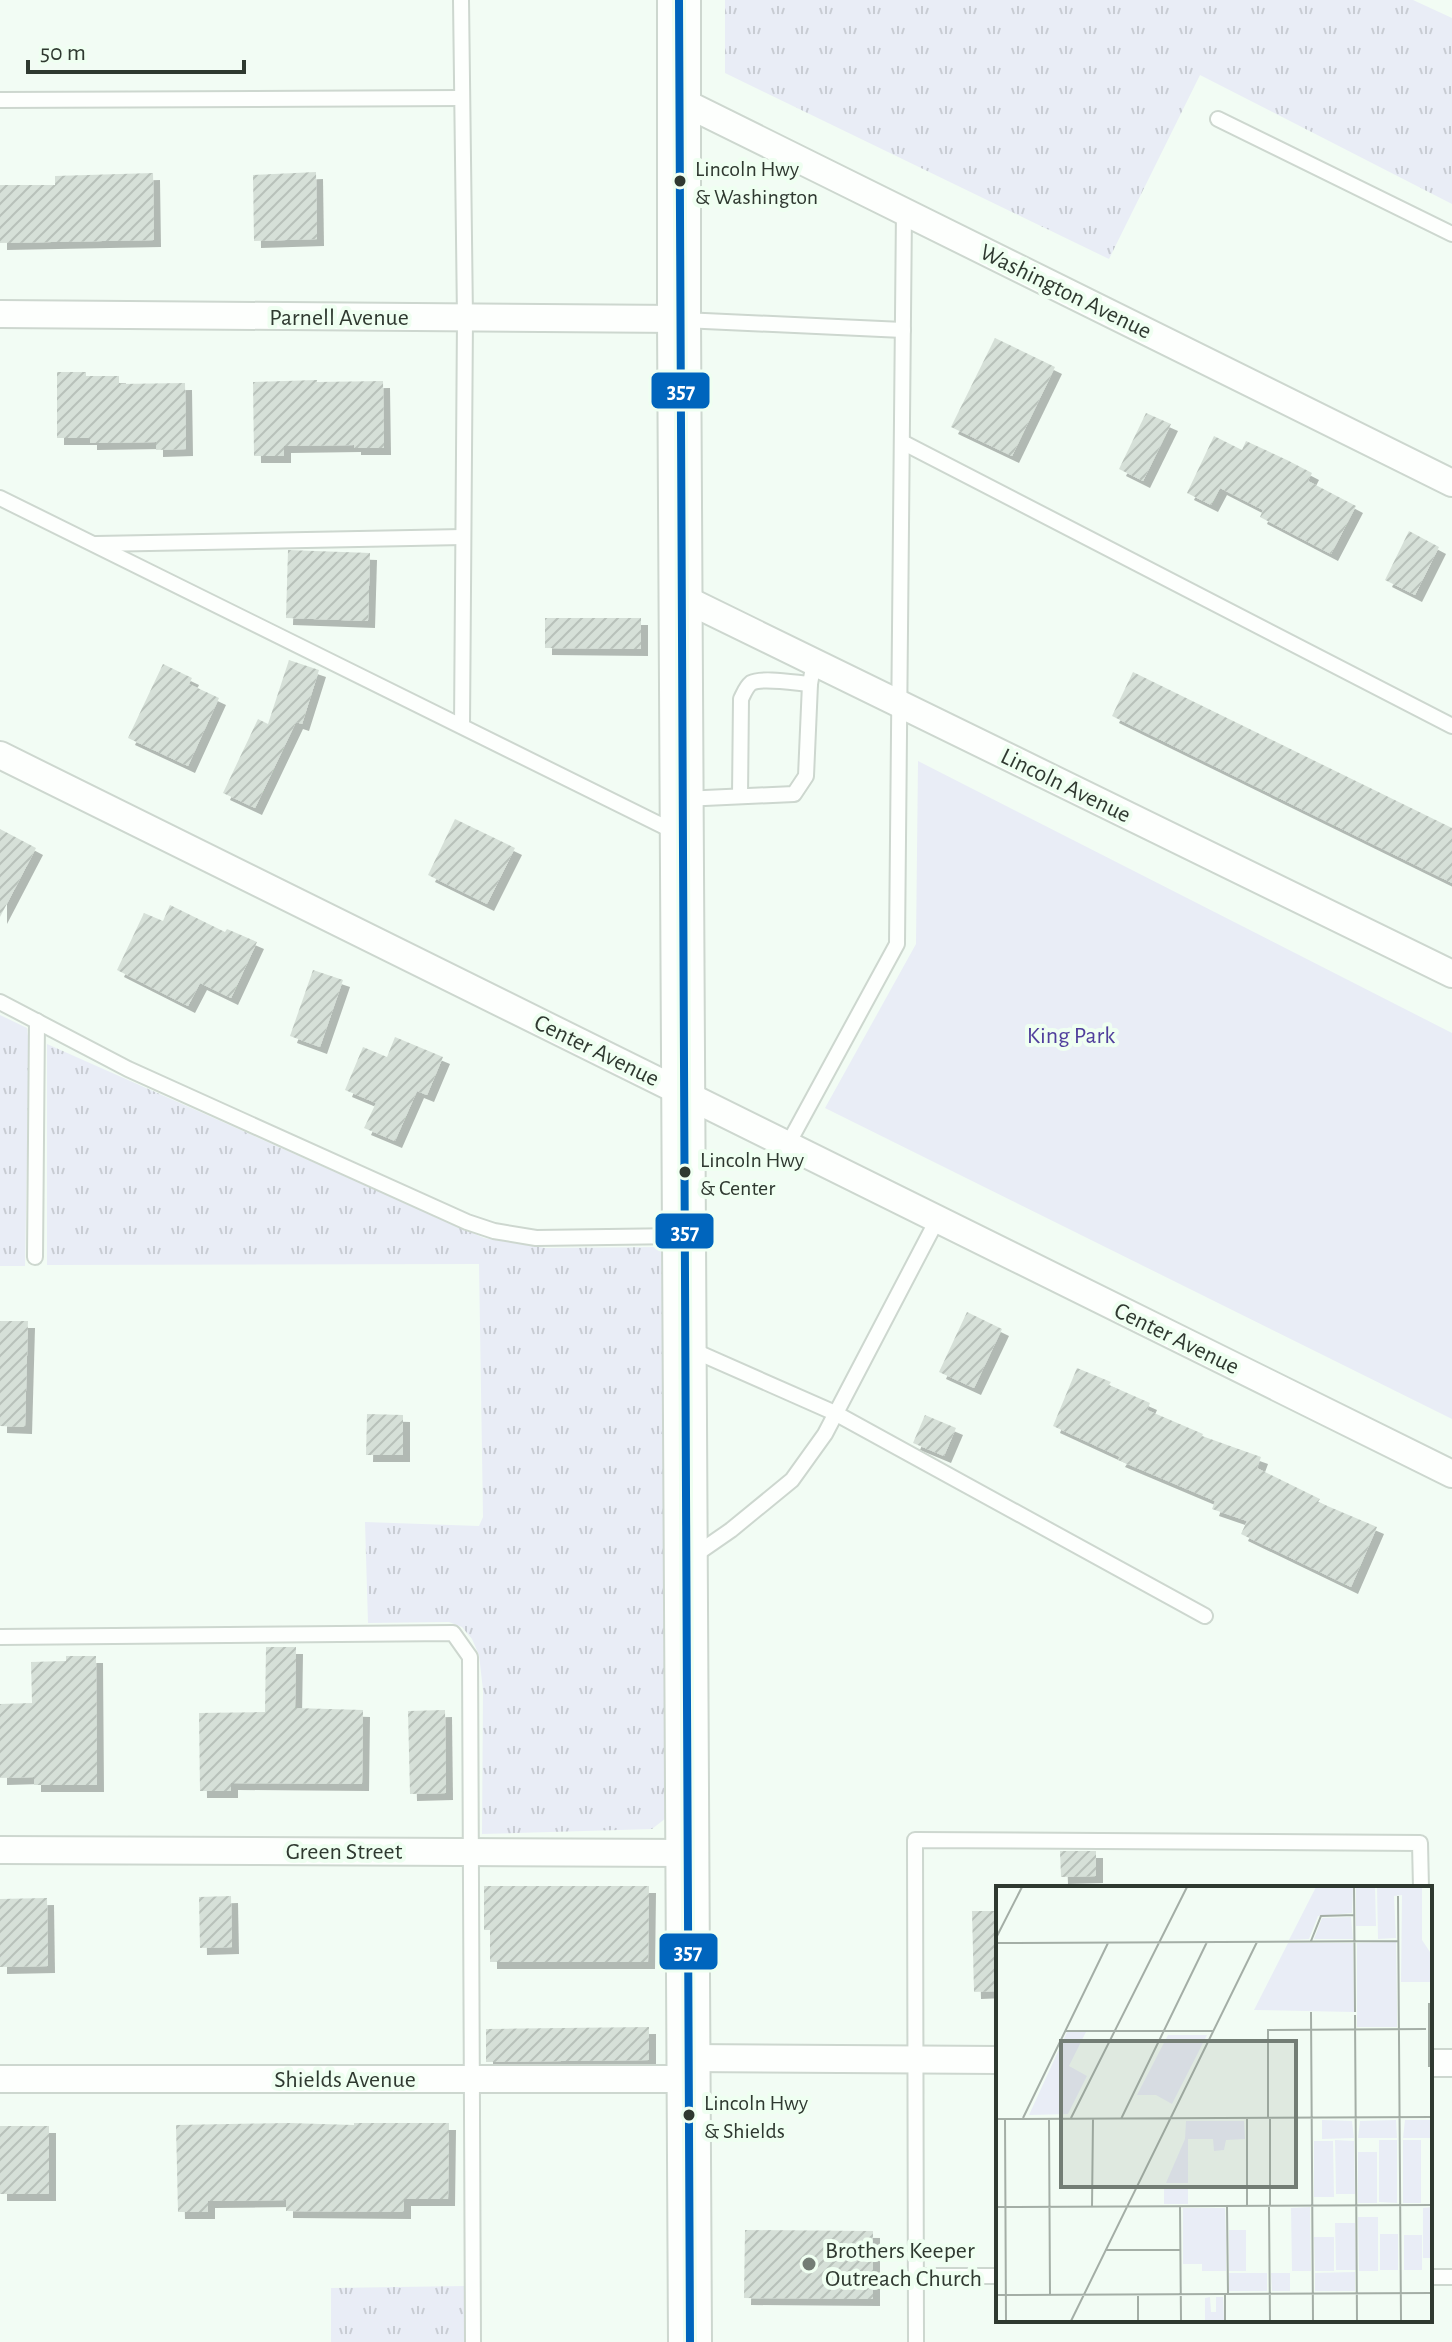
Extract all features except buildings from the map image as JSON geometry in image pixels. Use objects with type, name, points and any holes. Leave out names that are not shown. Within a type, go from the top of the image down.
[{"type":"main road","points":[[679,0],[690,2342]]},
{"type":"street","name":"Washington Avenue","points":[[679,100],[1452,483]]},
{"type":"street","name":"Parnell Avenue","points":[[0,314],[679,319]]},
{"type":"street","name":"Lincoln Avenue","points":[[681,597],[812,673],[899,704],[1452,974]]},
{"type":"street","name":"Center Avenue","points":[[0,755],[1452,1474]]},
{"type":"street","name":"Green Street","points":[[0,1850],[688,1853]]},
{"type":"street","name":"Shields Avenue","points":[[0,2079],[472,2079],[689,2068],[996,2060]]},
{"type":"lane","points":[[461,0],[465,318],[462,726]]},
{"type":"lane","points":[[0,100],[461,98]]},
{"type":"lane","points":[[1218,119],[1452,234]]},
{"type":"lane","points":[[787,1146],[897,944],[904,211]]},
{"type":"lane","points":[[679,319],[903,330]]},
{"type":"lane","points":[[902,442],[1452,726]]},
{"type":"lane","points":[[0,498],[462,726],[683,817],[740,796],[794,794],[806,776],[812,673],[754,681],[747,686],[741,699],[740,796]]},
{"type":"lane","points":[[93,544],[463,537]]},
{"type":"lane","points":[[0,1002],[128,1069],[467,1222],[494,1231],[536,1238],[685,1236]]},
{"type":"lane","points":[[35,1257],[37,1021]]},
{"type":"lane","points":[[687,1560],[731,1530],[792,1480],[825,1434],[937,1220]]},
{"type":"lane","points":[[686,1347],[835,1413],[1205,1616]]},
{"type":"lane","points":[[0,1637],[453,1633],[470,1657],[473,2342]]},
{"type":"lane","points":[[916,2342],[915,1840],[1420,1843],[1421,1886]]},
{"type":"lane","points":[[916,2276],[996,2276]]},
{"type":"green space","points":[[725,0],[1413,0],[1452,18],[1452,204],[1200,75],[1109,259],[725,73]]},
{"type":"green space","name":"King Park","points":[[918,761],[1452,1033],[1452,1419],[825,1108],[916,944]]},
{"type":"green space","points":[[0,1015],[27,1028],[29,1044],[25,1266],[0,1266]]},
{"type":"green space","points":[[47,1044],[484,1238],[545,1248],[663,1247],[666,1818],[652,1829],[482,1834],[483,1690],[479,1655],[472,1639],[462,1627],[449,1622],[368,1623],[365,1522],[479,1526],[483,1517],[479,1264],[47,1265]]},
{"type":"green space","points":[[465,2286],[466,2342],[331,2342],[331,2288]]},
{"type":"transit line","name":"357","points":[[679,0],[690,2342]]},
{"type":"place","name":"Lincoln Hwy & Washington","points":[[680,181]]},
{"type":"place","name":"Lincoln Hwy & Center","points":[[685,1172]]},
{"type":"place","name":"Lincoln Hwy & Shields","points":[[689,2115]]},
{"type":"place","name":"Brothers Keeper Outreach Church","points":[[809,2264]]}]
